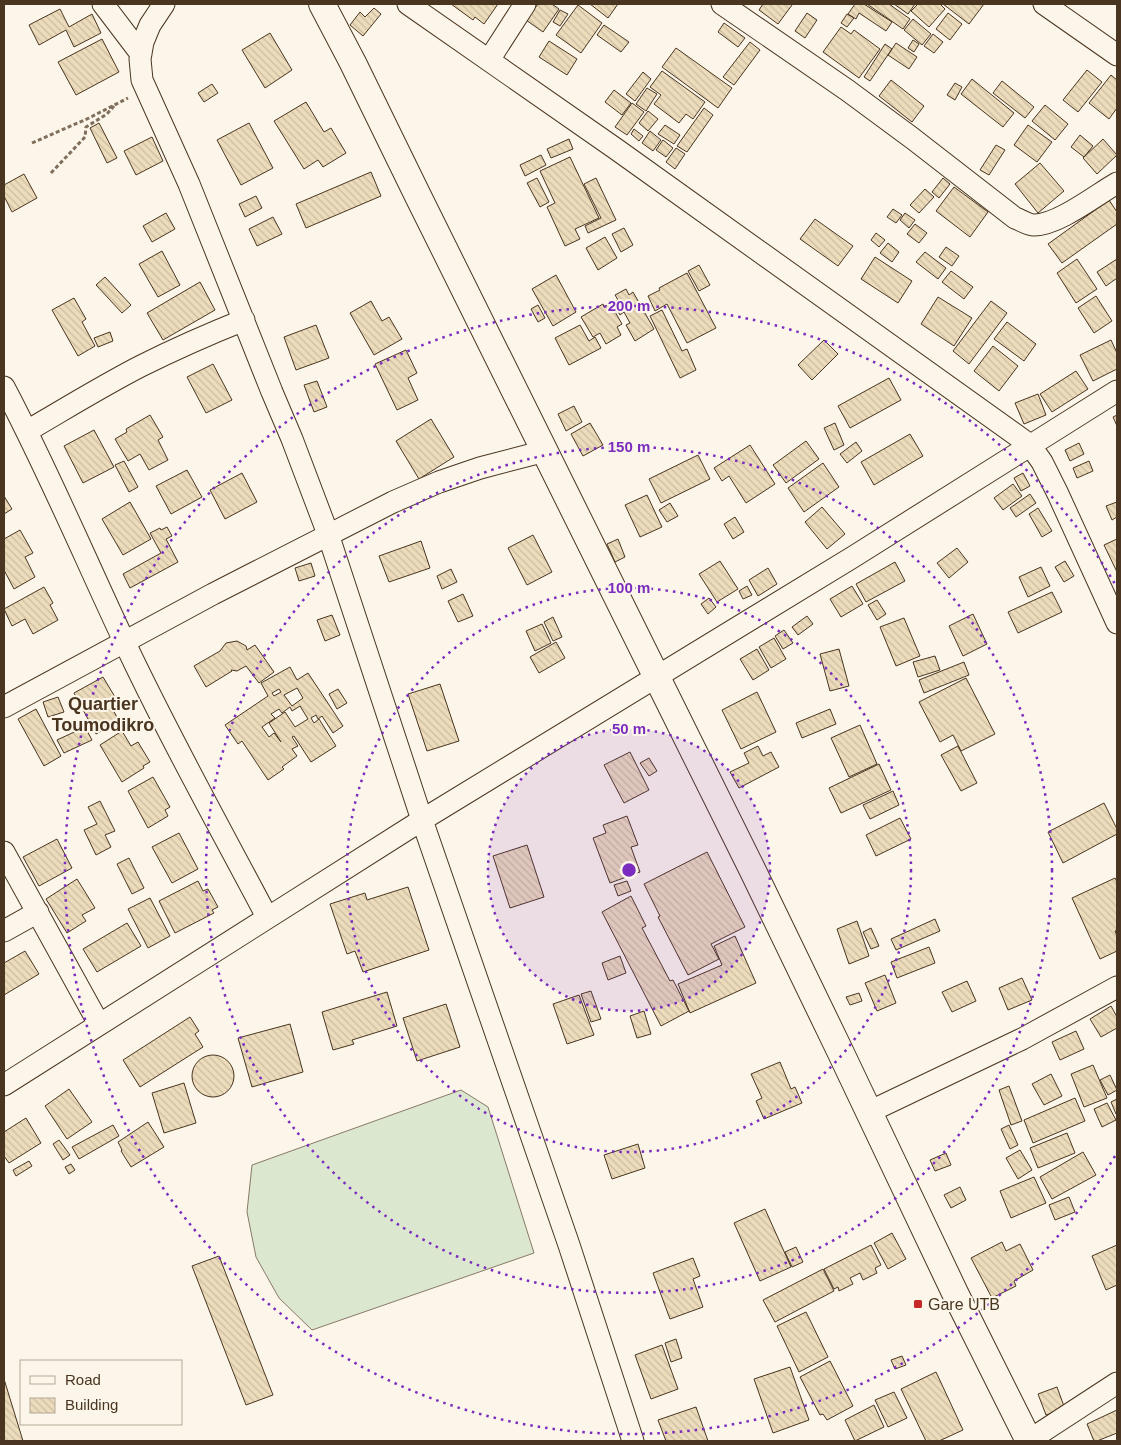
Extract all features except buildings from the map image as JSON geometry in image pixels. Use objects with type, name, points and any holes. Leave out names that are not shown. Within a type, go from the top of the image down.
[{"type":"main road","points":[[322,4],[353,63],[807,982],[955,1293],[1028,1441]]},
{"type":"street","points":[[103,4],[141,54]]},
{"type":"street","points":[[164,4],[150,25],[143,42],[140,59],[142,80],[189,184],[292,439],[328,534],[422,820],[569,1245],[633,1441]]},
{"type":"street","points":[[408,4],[616,149],[1030,445],[1042,462],[1058,494],[1117,623]]},
{"type":"street","points":[[489,60],[525,4]]},
{"type":"street","points":[[722,4],[847,90],[1009,213],[1024,222],[1032,225],[1047,224],[1117,183]]},
{"type":"street","points":[[1044,4],[1117,55]]},
{"type":"street","points":[[28,431],[141,366],[244,320]]},
{"type":"street","points":[[4,387],[28,431],[125,642],[267,917]]},
{"type":"street","points":[[4,1085],[422,820],[657,677],[1117,391]]},
{"type":"street","points":[[4,707],[239,580],[393,502],[440,482],[495,463],[545,451]]},
{"type":"street","points":[[4,852],[99,1024]]},
{"type":"street","points":[[4,931],[38,912]]},
{"type":"street","points":[[869,1112],[1022,1039],[1117,987]]},
{"type":"street","points":[[1028,1441],[1117,1383]]},
{"type":"path","points":[[32,143],[89,118],[131,96],[142,80]]},
{"type":"path","points":[[51,173],[85,137],[86,127],[107,114],[116,104]]},
{"type":"green space","points":[[461,1090],[488,1107],[534,1253],[312,1330],[279,1298],[256,1257],[247,1212],[252,1165]]},
{"type":"place","name":"Gare UTB","points":[[918,1304]]},
{"type":"district","name":"Quartier Toumodikro","points":[[103,714]]}]
